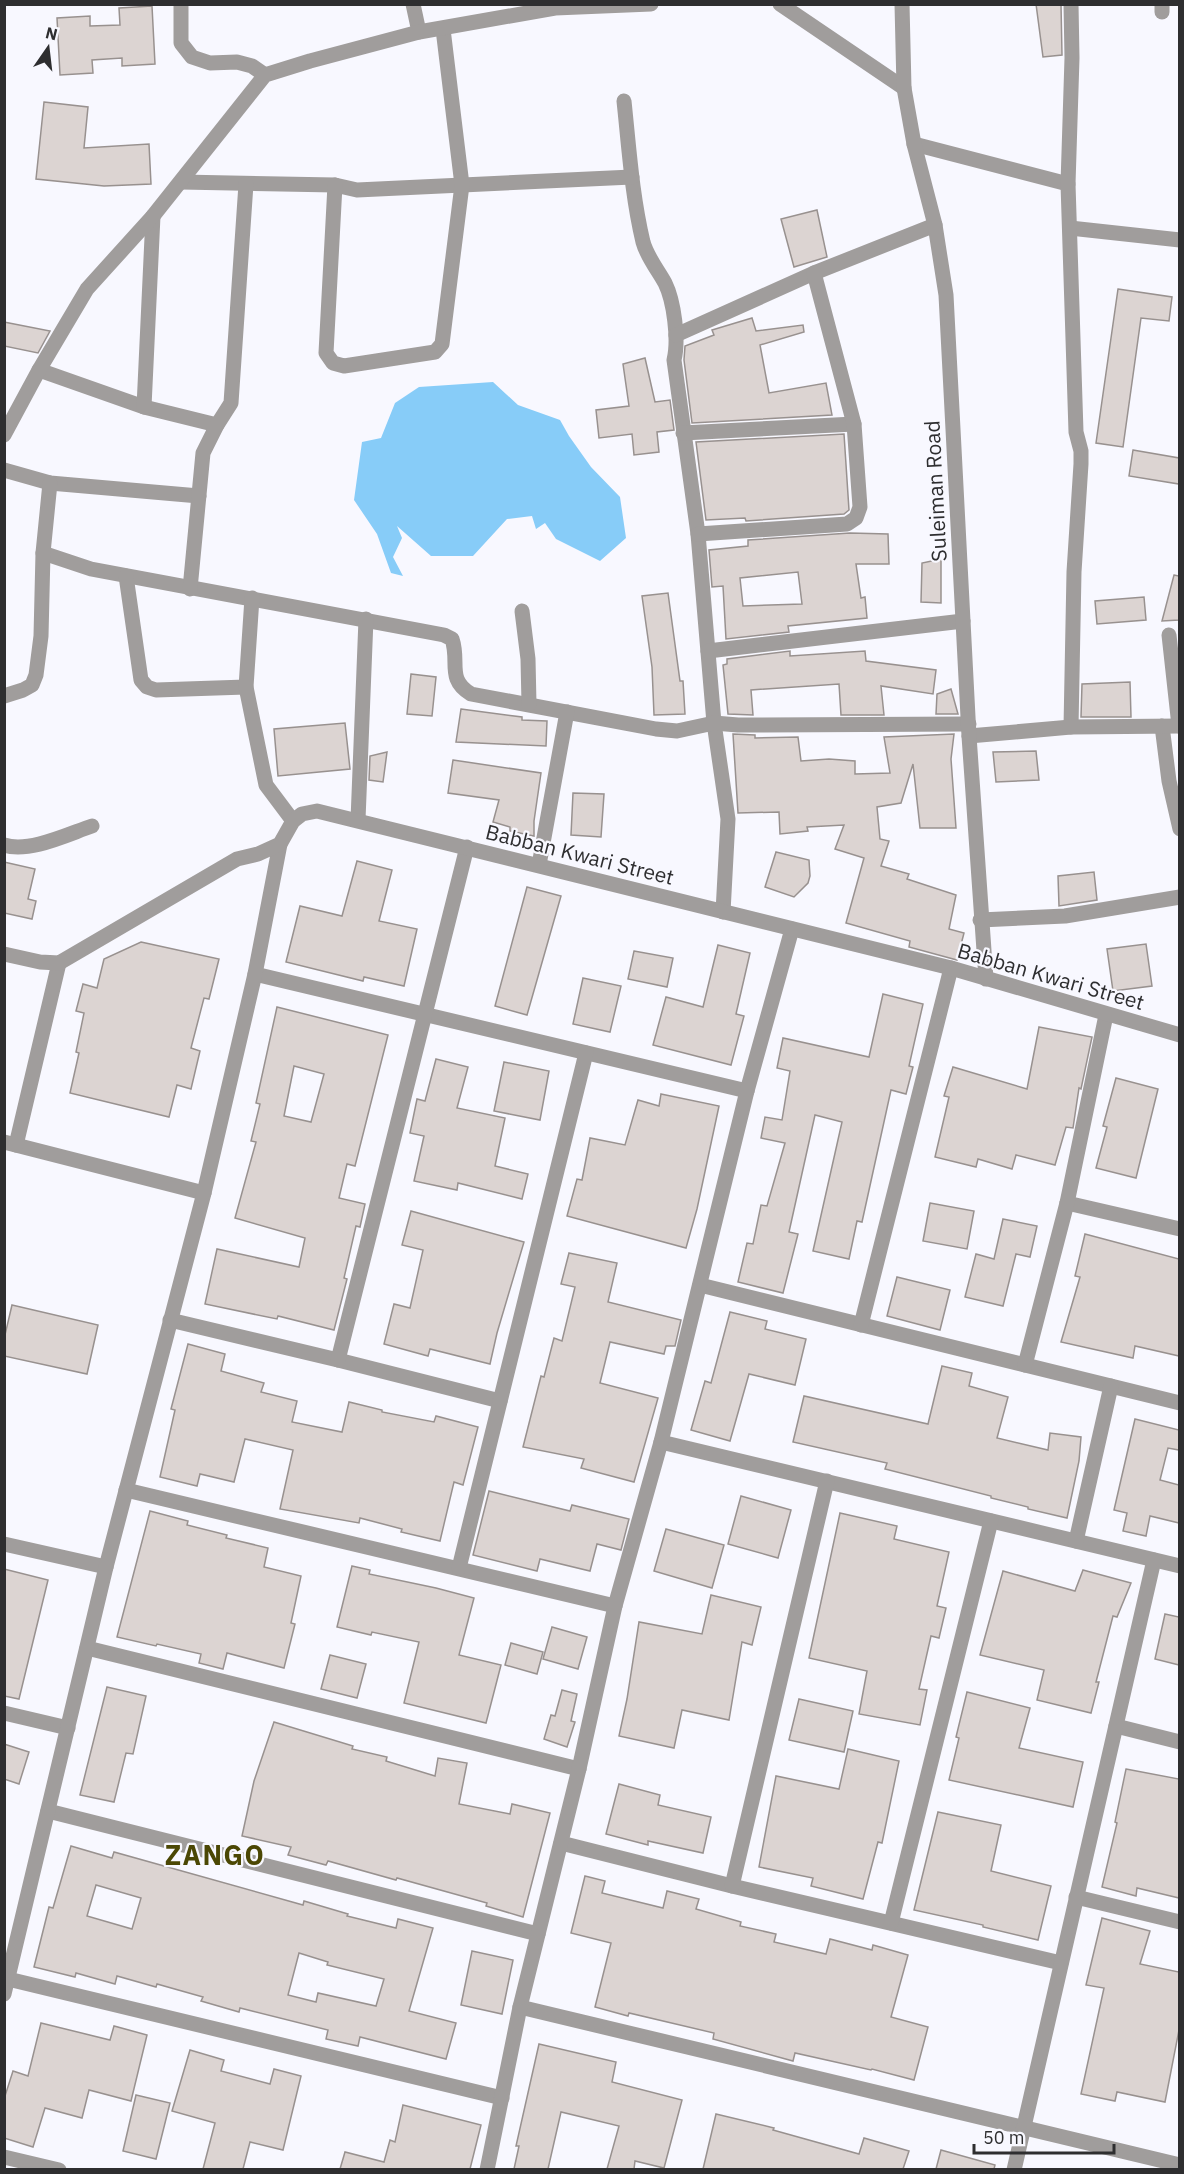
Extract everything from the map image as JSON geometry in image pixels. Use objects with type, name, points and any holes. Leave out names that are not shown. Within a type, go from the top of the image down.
[{"type":"street","points":[[181,4],[181,43],[192,57],[210,63],[237,62],[252,66],[265,75]]},
{"type":"street","points":[[413,4],[419,32]]},
{"type":"street","points":[[4,435],[39,370],[87,290],[153,216],[265,75],[310,60],[419,32],[555,6],[651,4]]},
{"type":"street","points":[[780,4],[904,88]]},
{"type":"street","name":"Suleiman Road","points":[[902,4],[904,88],[914,144],[935,225],[946,295],[980,920],[986,979]]},
{"type":"street","points":[[1071,4],[1072,58],[1068,184],[1076,432],[1081,451],[1074,572],[1071,727]]},
{"type":"street","points":[[335,185],[326,353],[333,363],[344,366],[435,352],[442,344],[462,185],[443,29]]},
{"type":"street","points":[[624,101],[632,177],[644,245],[666,285],[676,335],[674,360],[698,534],[714,723],[728,819],[723,912]]},
{"type":"street","points":[[914,144],[1068,184]]},
{"type":"street","points":[[181,182],[335,185],[357,190],[632,177]]},
{"type":"street","points":[[190,589],[203,453],[231,403],[246,184]]},
{"type":"street","points":[[144,407],[153,216]]},
{"type":"street","points":[[676,335],[814,273],[935,225]]},
{"type":"street","points":[[1070,228],[1179,240]]},
{"type":"street","points":[[698,534],[848,524],[856,518],[860,507],[854,424],[814,273]]},
{"type":"street","points":[[39,370],[144,407],[217,425]]},
{"type":"street","points":[[683,433],[854,424]]},
{"type":"street","points":[[4,470],[50,483],[199,496]]},
{"type":"street","points":[[4,696],[32,685],[36,675],[41,636],[43,553],[50,483]]},
{"type":"street","points":[[43,553],[91,569],[444,635],[452,639],[454,645],[456,680],[461,688],[471,694],[656,729],[677,730],[714,723],[969,730],[1179,726],[1168,635]]},
{"type":"street","points":[[126,576],[141,680],[147,687],[156,690],[246,687]]},
{"type":"street","points":[[252,598],[246,687],[266,785],[292,821],[280,844],[255,974],[204,1193],[106,1567],[6,1987],[502,2098]]},
{"type":"street","points":[[522,611],[528,659],[529,705]]},
{"type":"street","points":[[358,820],[366,619]]},
{"type":"street","points":[[708,651],[963,621]]},
{"type":"street","points":[[539,865],[567,712]]},
{"type":"street","points":[[1162,726],[1169,781],[1179,829]]},
{"type":"street","name":"Babban Kwari Street","points":[[292,821],[302,814],[317,811],[358,820],[951,968],[1179,1035]]},
{"type":"street","points":[[4,845],[30,846],[93,826]]},
{"type":"street","points":[[4,954],[40,962],[59,963],[237,859],[258,854],[280,844]]},
{"type":"street","points":[[338,1360],[467,847]]},
{"type":"street","points":[[980,920],[1065,916],[1179,897]]},
{"type":"street","points":[[487,2169],[520,2007],[579,1769],[615,1606],[660,1442],[747,1091],[792,929]]},
{"type":"street","points":[[59,963],[10,1144],[204,1193]]},
{"type":"street","points":[[861,1325],[951,968]]},
{"type":"street","points":[[255,974],[747,1091]]},
{"type":"street","points":[[1025,1365],[1066,1203],[1106,1015]]},
{"type":"street","points":[[459,1568],[586,1053]]},
{"type":"street","points":[[1066,1203],[1179,1229]]},
{"type":"street","points":[[700,1285],[1179,1403]]},
{"type":"street","points":[[170,1320],[500,1401]]},
{"type":"street","points":[[1076,1541],[1111,1386]]},
{"type":"street","points":[[660,1442],[1179,1566]]},
{"type":"street","points":[[732,1886],[827,1481]]},
{"type":"street","points":[[126,1490],[615,1606]]},
{"type":"street","points":[[891,1923],[991,1521]]},
{"type":"street","points":[[4,1544],[106,1567]]},
{"type":"street","points":[[1014,2169],[1154,1560]]},
{"type":"street","points":[[87,1648],[579,1769]]},
{"type":"street","points":[[4,1713],[68,1728]]},
{"type":"street","points":[[1116,1726],[1179,1742]]},
{"type":"street","points":[[48,1811],[538,1934]]},
{"type":"street","points":[[561,1843],[732,1886],[1061,1963]]},
{"type":"street","points":[[1076,1897],[1179,1922]]},
{"type":"street","points":[[520,2007],[1024,2127],[1145,2163],[1179,2165]]},
{"type":"street","points":[[4,2157],[59,2169]]},
{"type":"water","points":[[493,382],[518,405],[560,420],[591,467],[620,497],[626,538],[600,561],[556,539],[545,523],[536,529],[532,516],[507,519],[473,556],[431,556],[397,526],[402,538],[393,557],[403,576],[391,573],[377,534],[354,500],[362,442],[381,438],[395,403],[419,387]]},
{"type":"building","points":[[1036,4],[1061,4],[1062,55],[1043,57]]},
{"type":"building","points":[[152,6],[155,64],[122,66],[122,58],[92,60],[93,73],[60,75],[57,18],[90,16],[90,26],[120,25],[119,8]]},
{"type":"building","points":[[44,102],[88,107],[84,148],[149,144],[151,184],[104,186],[36,179]]},
{"type":"building","points":[[817,210],[827,257],[794,267],[781,219]]},
{"type":"building","points":[[1118,289],[1172,297],[1169,321],[1141,318],[1123,447],[1096,443]]},
{"type":"building","points":[[752,318],[756,331],[803,325],[804,332],[760,345],[769,393],[826,383],[832,415],[692,423],[684,360],[685,346],[714,335],[712,330]]},
{"type":"building","points":[[4,322],[50,331],[38,353],[4,346]]},
{"type":"building","points":[[645,358],[655,402],[670,400],[674,430],[657,432],[659,452],[634,455],[632,434],[599,438],[596,410],[629,406],[623,364]]},
{"type":"building","points":[[844,434],[849,510],[844,514],[746,521],[745,518],[706,520],[696,442]]},
{"type":"building","points":[[1133,450],[1179,458],[1179,484],[1129,476]]},
{"type":"building","points":[[850,533],[888,534],[889,564],[856,564],[861,598],[865,597],[867,618],[788,626],[789,632],[726,639],[723,586],[712,587],[709,550],[748,546],[748,540]],"holes":[[[798,572],[802,604],[743,606],[740,578]]]},
{"type":"building","points":[[941,559],[941,603],[921,602],[922,563]]},
{"type":"building","points":[[1174,575],[1179,576],[1179,620],[1162,621]]},
{"type":"building","points":[[668,593],[680,681],[683,681],[685,714],[654,715],[652,667],[642,596]]},
{"type":"building","points":[[1144,597],[1146,620],[1097,624],[1095,601]]},
{"type":"building","points":[[790,651],[790,656],[865,651],[866,661],[936,670],[933,694],[881,686],[884,715],[841,715],[839,684],[751,690],[753,715],[728,714],[723,665],[727,664],[727,659]]},
{"type":"building","points":[[411,674],[436,677],[432,716],[407,714]]},
{"type":"building","points":[[1130,682],[1131,717],[1081,717],[1082,684]]},
{"type":"building","points":[[951,689],[958,714],[936,714],[937,694]]},
{"type":"building","points":[[461,709],[522,717],[522,720],[547,721],[546,746],[456,742]]},
{"type":"building","points":[[345,723],[350,769],[278,776],[274,729]]},
{"type":"building","points":[[733,734],[755,735],[755,738],[798,737],[801,761],[829,759],[855,761],[855,774],[890,773],[884,737],[954,734],[951,759],[956,828],[920,828],[913,764],[901,803],[877,807],[880,839],[889,841],[881,866],[909,874],[907,879],[956,895],[949,929],[964,933],[957,960],[909,947],[910,941],[846,923],[864,858],[835,849],[844,825],[807,827],[808,831],[780,834],[779,812],[738,813]]},
{"type":"building","points":[[1036,751],[1039,780],[996,782],[993,752]]},
{"type":"building","points":[[387,752],[383,782],[369,780],[370,756]]},
{"type":"building","points":[[453,760],[541,773],[534,836],[510,831],[510,827],[493,822],[499,800],[448,793]]},
{"type":"building","points":[[573,793],[604,794],[601,837],[571,835]]},
{"type":"building","points":[[776,852],[809,860],[808,883],[794,897],[765,887]]},
{"type":"building","points":[[357,861],[392,870],[379,921],[417,929],[404,986],[364,977],[363,981],[286,962],[300,906],[342,916]]},
{"type":"building","points":[[4,862],[35,869],[28,899],[36,901],[32,919],[4,913]]},
{"type":"building","points":[[1094,872],[1097,900],[1059,906],[1058,876]]},
{"type":"building","points":[[527,887],[561,896],[527,1015],[495,1006]]},
{"type":"building","points":[[141,942],[219,959],[209,999],[204,998],[191,1048],[200,1051],[191,1089],[177,1085],[169,1117],[70,1093],[79,1053],[76,1052],[84,1013],[76,1011],[83,984],[97,988],[104,959]]},
{"type":"building","points":[[1146,944],[1152,986],[1113,991],[1107,949]]},
{"type":"building","points":[[718,945],[750,953],[736,1014],[744,1016],[731,1065],[653,1045],[666,997],[703,1007]]},
{"type":"building","points":[[634,951],[673,958],[667,987],[628,979]]},
{"type":"building","points":[[583,978],[621,986],[610,1032],[573,1024]]},
{"type":"building","points":[[883,994],[923,1004],[909,1066],[913,1067],[906,1094],[891,1090],[862,1222],[857,1221],[849,1259],[813,1251],[842,1122],[815,1115],[789,1232],[798,1234],[783,1293],[738,1282],[747,1243],[753,1244],[761,1205],[767,1206],[785,1143],[761,1138],[765,1117],[782,1120],[790,1071],[777,1068],[783,1038],[869,1057]]},
{"type":"building","points":[[277,1007],[388,1035],[355,1166],[347,1164],[339,1198],[365,1204],[360,1227],[356,1226],[344,1278],[347,1279],[334,1330],[278,1316],[277,1319],[205,1304],[217,1249],[299,1267],[305,1238],[235,1218],[256,1142],[251,1141],[260,1104],[256,1103]],"holes":[[[294,1066],[324,1074],[311,1122],[284,1116]]]},
{"type":"building","points":[[1039,1027],[1092,1037],[1081,1089],[1079,1088],[1073,1128],[1066,1127],[1055,1165],[1016,1155],[1012,1169],[978,1159],[976,1167],[935,1157],[949,1097],[944,1096],[953,1067],[1027,1089]]},
{"type":"building","points":[[436,1059],[468,1067],[457,1108],[505,1118],[495,1166],[528,1174],[522,1199],[458,1183],[457,1190],[414,1181],[424,1136],[410,1133],[417,1099],[425,1101]]},
{"type":"building","points":[[504,1062],[549,1071],[540,1120],[494,1111]]},
{"type":"building","points":[[1116,1078],[1158,1089],[1136,1178],[1096,1168],[1107,1127],[1103,1126]]},
{"type":"building","points":[[661,1094],[719,1106],[697,1209],[686,1248],[567,1216],[577,1179],[582,1180],[590,1138],[625,1145],[638,1100],[659,1106]]},
{"type":"building","points":[[930,1203],[974,1211],[967,1249],[923,1241]]},
{"type":"building","points":[[411,1211],[524,1242],[490,1364],[430,1349],[428,1356],[384,1344],[394,1304],[410,1308],[423,1250],[402,1245]]},
{"type":"building","points":[[1003,1219],[1037,1226],[1030,1257],[1016,1254],[1003,1306],[965,1297],[976,1254],[994,1259]]},
{"type":"building","points":[[1085,1234],[1179,1259],[1179,1356],[1135,1346],[1133,1358],[1061,1342],[1080,1277],[1075,1276]]},
{"type":"building","points":[[569,1253],[617,1263],[608,1302],[681,1320],[675,1346],[666,1346],[664,1354],[610,1342],[600,1383],[658,1398],[634,1482],[581,1468],[584,1459],[523,1447],[541,1376],[544,1377],[554,1338],[562,1341],[575,1287],[561,1284]]},
{"type":"building","points":[[897,1277],[950,1290],[940,1330],[887,1316]]},
{"type":"building","points":[[12,1305],[98,1325],[87,1374],[4,1356],[4,1339]]},
{"type":"building","points":[[730,1312],[767,1321],[765,1329],[806,1339],[795,1385],[749,1374],[730,1441],[691,1430],[705,1381],[711,1383]]},
{"type":"building","points":[[188,1344],[225,1354],[221,1371],[264,1383],[261,1392],[297,1401],[292,1422],[342,1432],[349,1402],[382,1410],[382,1412],[434,1422],[436,1416],[478,1427],[463,1485],[454,1482],[440,1541],[401,1532],[402,1529],[360,1518],[359,1523],[280,1509],[293,1450],[245,1439],[234,1482],[200,1474],[197,1486],[160,1477],[175,1410],[171,1409]]},
{"type":"building","points":[[942,1366],[972,1373],[969,1386],[1008,1397],[997,1438],[1048,1450],[1050,1433],[1081,1437],[1079,1461],[1067,1518],[885,1469],[887,1463],[793,1442],[804,1396],[928,1424]]},
{"type":"building","points":[[1135,1419],[1179,1430],[1179,1450],[1168,1448],[1160,1480],[1179,1485],[1179,1523],[1150,1516],[1146,1536],[1123,1531],[1127,1513],[1114,1510]]},
{"type":"building","points":[[489,1491],[570,1511],[572,1505],[629,1519],[621,1550],[597,1544],[590,1571],[540,1559],[537,1571],[473,1555]]},
{"type":"building","points":[[741,1496],[791,1510],[778,1558],[728,1544]]},
{"type":"building","points":[[150,1511],[188,1521],[187,1525],[227,1535],[226,1538],[268,1548],[264,1567],[301,1576],[291,1623],[295,1624],[284,1668],[227,1653],[223,1669],[199,1663],[201,1654],[117,1637]]},
{"type":"building","points":[[840,1513],[897,1526],[894,1539],[949,1552],[937,1606],[946,1608],[939,1638],[931,1636],[919,1689],[927,1690],[920,1725],[859,1714],[867,1671],[809,1658]]},
{"type":"building","points":[[666,1529],[724,1545],[712,1588],[654,1571]]},
{"type":"building","points":[[352,1566],[370,1570],[369,1574],[474,1598],[459,1655],[501,1665],[486,1723],[404,1703],[419,1642],[337,1627]]},
{"type":"building","points":[[4,1569],[48,1580],[19,1699],[4,1696]]},
{"type":"building","points":[[1083,1570],[1131,1583],[1117,1617],[1113,1616],[1096,1682],[1099,1682],[1091,1713],[1037,1700],[1044,1670],[980,1655],[1003,1571],[1075,1591]]},
{"type":"building","points":[[711,1595],[761,1607],[752,1645],[742,1642],[729,1720],[682,1710],[674,1748],[619,1736],[639,1622],[702,1634]]},
{"type":"building","points":[[1165,1614],[1179,1617],[1179,1665],[1155,1659]]},
{"type":"building","points":[[552,1627],[587,1637],[578,1669],[543,1659]]},
{"type":"building","points":[[511,1643],[543,1652],[537,1674],[505,1665]]},
{"type":"building","points":[[330,1655],[366,1664],[357,1698],[321,1689]]},
{"type":"building","points":[[107,1687],[146,1696],[133,1754],[126,1753],[114,1802],[80,1795]]},
{"type":"building","points":[[562,1690],[577,1694],[571,1721],[575,1722],[567,1747],[544,1739],[551,1715],[555,1716]]},
{"type":"building","points":[[967,1692],[1030,1708],[1019,1748],[1083,1762],[1073,1807],[949,1780]]},
{"type":"building","points":[[799,1699],[853,1711],[844,1752],[789,1740]]},
{"type":"building","points":[[274,1722],[353,1746],[352,1749],[387,1757],[386,1761],[435,1776],[438,1758],[467,1763],[459,1804],[510,1814],[512,1804],[550,1813],[523,1917],[486,1906],[487,1903],[397,1878],[396,1880],[328,1861],[326,1865],[288,1855],[291,1847],[242,1836],[254,1781]]},
{"type":"building","points":[[4,1744],[29,1752],[19,1784],[4,1779]]},
{"type":"building","points":[[848,1749],[899,1761],[882,1843],[878,1842],[863,1899],[811,1886],[813,1878],[759,1867],[776,1776],[839,1789]]},
{"type":"building","points":[[1126,1769],[1179,1779],[1179,1898],[1137,1888],[1136,1896],[1102,1887],[1117,1823],[1115,1822]]},
{"type":"building","points":[[619,1784],[660,1795],[658,1805],[711,1817],[703,1853],[648,1841],[648,1845],[606,1834]]},
{"type":"building","points":[[938,1812],[1001,1825],[991,1871],[1051,1886],[1038,1940],[914,1910]]},
{"type":"building","points":[[71,1846],[112,1858],[114,1852],[303,1905],[304,1901],[348,1914],[347,1916],[396,1928],[398,1919],[433,1928],[409,2011],[456,2023],[446,2059],[360,2037],[358,2046],[326,2039],[328,2030],[240,2008],[239,2012],[201,2001],[203,1997],[157,1984],[156,1987],[117,1976],[115,1984],[76,1973],[75,1977],[34,1967],[49,1907],[53,1908]],"holes":[[[96,1885],[141,1898],[132,1929],[87,1916]],[[299,1953],[328,1962],[327,1965],[384,1979],[376,2006],[318,1993],[316,2002],[288,1995]]]},
{"type":"building","points":[[585,1876],[605,1881],[602,1893],[663,1908],[667,1891],[699,1899],[696,1909],[741,1922],[740,1926],[776,1934],[774,1942],[826,1954],[830,1939],[872,1950],[873,1945],[908,1955],[891,2017],[928,2027],[914,2080],[795,2053],[793,2061],[713,2039],[714,2033],[595,2007],[611,1943],[571,1933]]},
{"type":"building","points":[[1102,1918],[1150,1931],[1140,1964],[1179,1972],[1179,2030],[1165,2102],[1117,2092],[1115,2101],[1081,2094],[1104,1988],[1086,1985]]},
{"type":"building","points":[[472,1951],[513,1960],[502,2014],[461,2005]]},
{"type":"building","points":[[41,2023],[110,2040],[114,2026],[147,2035],[131,2101],[89,2090],[82,2118],[45,2108],[33,2147],[4,2138],[4,2099],[13,2071],[28,2076]]},
{"type":"building","points":[[539,2044],[616,2062],[612,2082],[682,2100],[664,2168],[635,2161],[634,2169],[607,2169],[619,2126],[561,2112],[548,2169],[514,2169],[519,2146],[516,2146]]},
{"type":"building","points":[[190,2050],[224,2060],[221,2071],[270,2084],[274,2069],[301,2076],[283,2150],[250,2142],[243,2169],[203,2169],[215,2123],[172,2111]]},
{"type":"building","points":[[136,2095],[170,2103],[156,2159],[123,2151]]},
{"type":"building","points":[[403,2105],[481,2125],[470,2169],[340,2169],[345,2152],[384,2162],[390,2140],[395,2142]]},
{"type":"building","points":[[716,2114],[774,2128],[773,2130],[859,2154],[864,2138],[909,2151],[903,2169],[703,2169]]},
{"type":"building","points":[[941,2150],[995,2165],[994,2169],[936,2169]]},
{"type":"district","name":"ZANGO","points":[[215,1854]]}]
